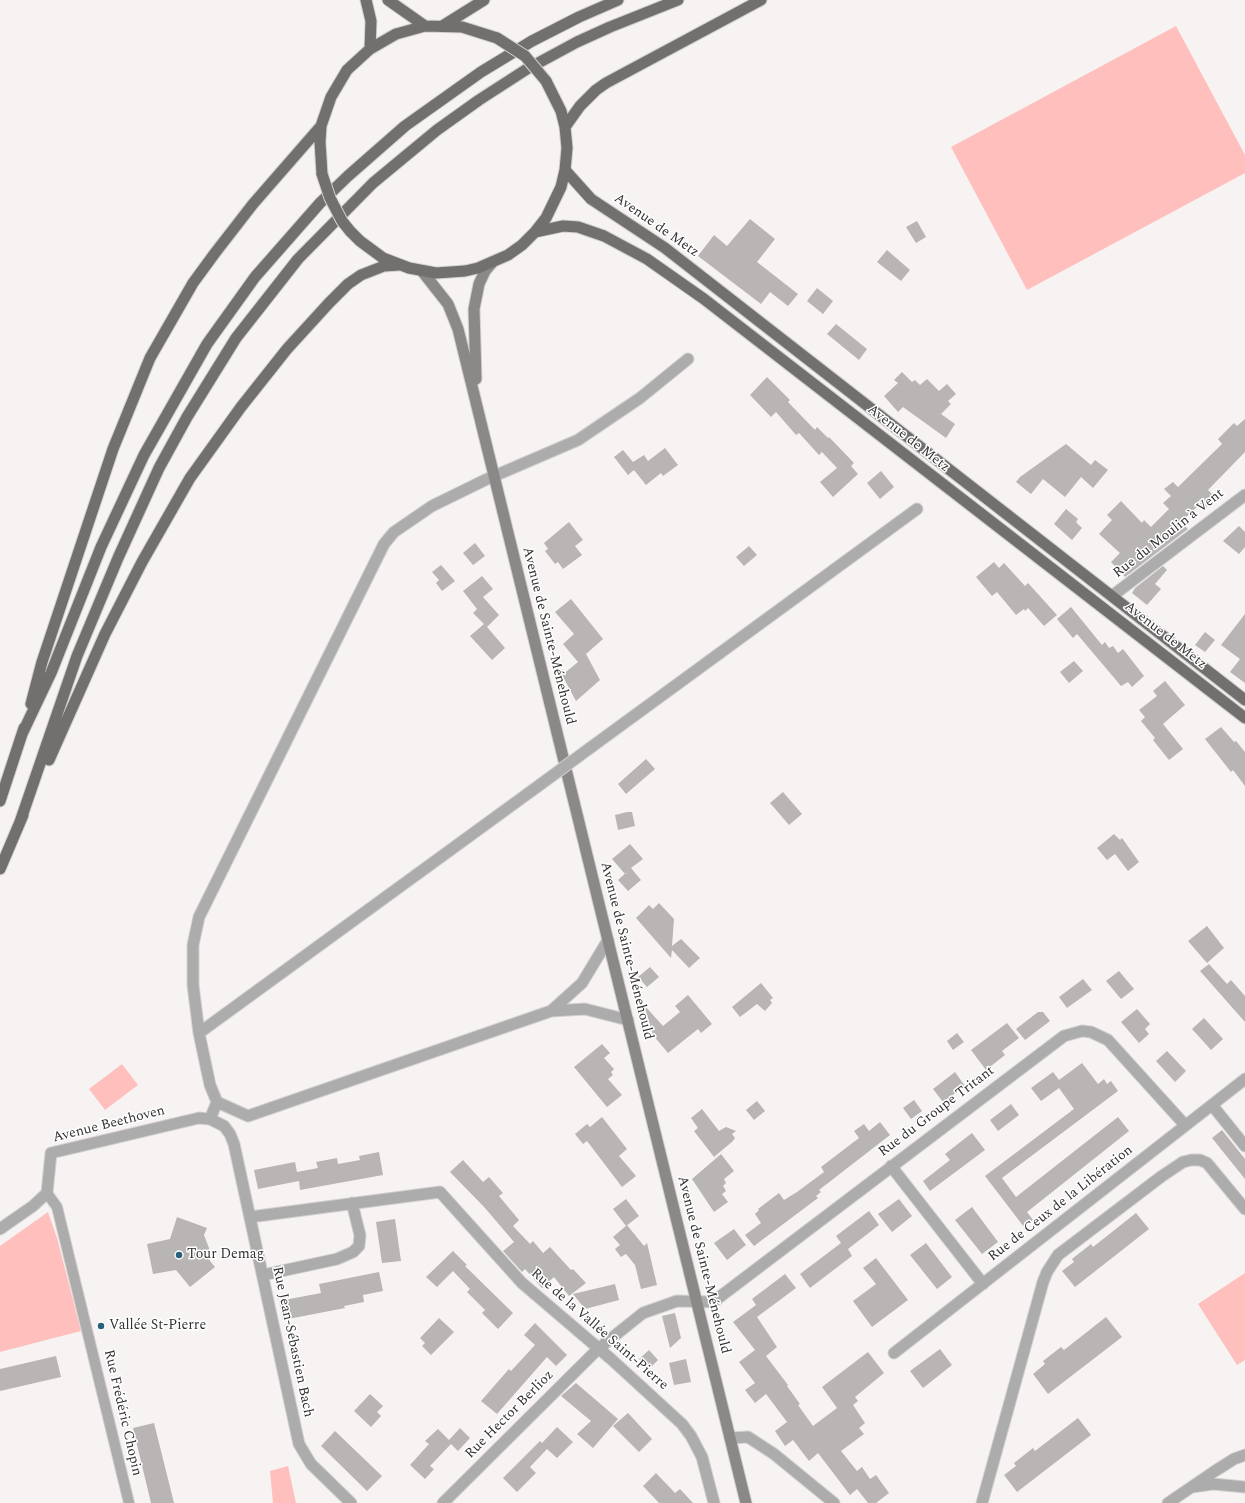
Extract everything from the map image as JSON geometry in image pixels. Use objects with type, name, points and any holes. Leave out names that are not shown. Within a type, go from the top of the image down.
[{"type":"main road","points":[[366,0],[371,20],[370,49]]},
{"type":"main road","points":[[388,0],[425,26]]},
{"type":"main road","points":[[443,25],[484,0]]},
{"type":"main road","points":[[22,734],[51,673],[101,547],[144,455],[164,417],[207,344],[255,277],[320,203],[348,176],[405,126],[481,72],[532,41],[579,17],[618,0]]},
{"type":"main road","points":[[20,822],[77,656],[118,558],[159,468],[187,417],[236,338],[298,259],[373,183],[430,135],[479,100],[527,69],[577,42],[616,24],[678,0]]},
{"type":"main road","points":[[565,127],[583,102],[606,83],[761,0]]},
{"type":"main road","points":[[443,25],[468,28],[497,38],[525,56],[546,81],[561,111],[565,127],[567,148],[565,170],[554,203],[535,232],[508,255],[492,263],[465,271],[436,273],[422,271],[399,265],[371,250],[350,231],[332,204],[322,174],[320,142],[321,126],[331,97],[338,83],[358,59],[370,49],[396,34],[425,26],[443,25]]},
{"type":"main road","points":[[0,801],[22,734],[42,662],[106,471],[125,417],[150,358],[193,283],[215,253],[253,204],[321,126]]},
{"type":"main road","name":"Avenue de Metz","points":[[565,170],[591,199],[665,248],[1245,700]]},
{"type":"main road","name":"Avenue de Metz","points":[[535,232],[563,226],[578,226],[604,236],[647,259],[704,299],[1245,718]]},
{"type":"main road","name":"Avenue de Sainte-Ménehould","points":[[477,405],[473,342],[474,309],[479,284],[485,271],[492,263]]},
{"type":"main road","points":[[0,869],[105,634],[142,562],[190,478],[241,407],[274,366],[329,303],[348,284],[361,275],[384,266],[399,265]]},
{"type":"main road","name":"Avenue de Sainte-Ménehould","points":[[422,271],[441,293],[454,316],[746,1503]]},
{"type":"street","points":[[628,1020],[585,1009],[551,1011],[248,1116],[217,1102],[210,1086],[198,1033],[193,985],[193,945],[199,917],[373,564],[384,544],[394,532],[412,518],[432,506],[493,477],[578,440],[640,398],[688,359]]},
{"type":"street","name":"Rue du Moulin à Vent","points":[[1112,596],[1245,495]]},
{"type":"street","points":[[198,1033],[542,784],[917,509]]},
{"type":"street","points":[[551,1011],[582,983],[608,940]]},
{"type":"street","name":"Rue du Groupe Tritant","points":[[598,1349],[643,1312],[677,1301],[696,1300],[712,1302],[1055,1041],[1064,1036],[1082,1031],[1101,1035],[1108,1040],[1185,1125]]},
{"type":"street","name":"Rue de Ceux de la Libération","points":[[894,1353],[1245,1079]]},
{"type":"street","points":[[210,1119],[217,1102]]},
{"type":"street","points":[[1212,1105],[1245,1146]]},
{"type":"street","name":"Avenue Beethoven","points":[[47,1193],[51,1153],[199,1118],[210,1119]]},
{"type":"street","name":"Rue Jean-Sébastien Bach","points":[[210,1119],[224,1126],[230,1134],[234,1144],[299,1444],[311,1464],[351,1503]]},
{"type":"street","points":[[982,1503],[1043,1282],[1047,1272],[1058,1255],[1162,1176],[1183,1162],[1191,1160],[1207,1162],[1245,1209]]},
{"type":"street","points":[[891,1166],[983,1284]]},
{"type":"street","name":"Rue de la Vallée Saint-Pierre","points":[[352,1203],[440,1192],[522,1283],[668,1409],[691,1436],[702,1457],[714,1503]]},
{"type":"street","points":[[0,1228],[33,1206],[47,1193]]},
{"type":"street","name":"Rue Frédéric Chopin","points":[[47,1193],[57,1207],[129,1503]]},
{"type":"street","points":[[250,1217],[352,1203],[360,1235],[359,1246],[353,1252],[337,1259],[263,1275]]},
{"type":"street","name":"Rue Hector Berlioz","points":[[443,1503],[598,1349]]},
{"type":"street","points":[[730,1438],[748,1436],[774,1454],[834,1503]]},
{"type":"street","points":[[1168,1503],[1188,1488],[1234,1459],[1245,1455]]},
{"type":"street","points":[[1188,1488],[1213,1484],[1245,1487]]},
{"type":"shaded area","points":[[1176,26],[1245,155],[1245,173],[1027,290],[951,147]]},
{"type":"shaded area","points":[[122,1064],[138,1085],[105,1110],[89,1089]]},
{"type":"shaded area","points":[[48,1212],[57,1238],[81,1331],[0,1352],[0,1246]]},
{"type":"shaded area","points":[[1245,1273],[1245,1360],[1237,1365],[1198,1304]]},
{"type":"shaded area","points":[[288,1466],[296,1503],[273,1503],[270,1471]]},
{"type":"building","points":[[750,219],[775,239],[757,262],[798,294],[788,306],[770,292],[761,304],[698,256],[714,235],[727,246]]},
{"type":"building","points":[[917,221],[926,237],[916,243],[906,227]]},
{"type":"building","points":[[887,250],[910,270],[901,281],[877,262]]},
{"type":"building","points":[[817,288],[833,301],[823,314],[807,301]]},
{"type":"building","points":[[836,324],[867,349],[859,360],[827,334]]},
{"type":"building","points":[[902,372],[912,382],[915,380],[920,385],[927,379],[939,391],[947,384],[956,394],[948,401],[951,404],[941,414],[955,424],[946,438],[903,407],[898,412],[884,396],[898,383],[894,380]]},
{"type":"building","points":[[767,377],[790,400],[788,402],[815,430],[817,427],[828,438],[829,437],[854,463],[851,466],[858,474],[833,497],[820,482],[837,468],[822,452],[819,455],[799,433],[796,435],[776,412],[771,417],[750,395]]},
{"type":"building","points":[[1245,419],[1245,452],[1208,490],[1216,498],[1203,510],[1199,505],[1181,522],[1188,529],[1125,577],[1111,562],[1120,553],[1099,534],[1112,520],[1107,515],[1121,501],[1142,523],[1144,520],[1151,527],[1169,509],[1163,503],[1171,496],[1164,489],[1173,482],[1178,487],[1222,444],[1218,439],[1234,423],[1237,426]]},
{"type":"building","points":[[1066,444],[1091,465],[1095,460],[1108,470],[1093,488],[1081,477],[1065,497],[1043,479],[1031,494],[1016,482],[1020,477]]},
{"type":"building","points":[[665,448],[678,465],[663,476],[661,473],[646,485],[634,470],[628,475],[614,457],[623,450],[633,462],[644,455],[648,461]]},
{"type":"building","points":[[881,471],[894,487],[880,499],[867,483]]},
{"type":"building","points":[[1066,509],[1078,519],[1076,522],[1082,528],[1072,540],[1054,524]]},
{"type":"building","points":[[569,522],[583,540],[575,546],[582,555],[563,569],[558,562],[555,564],[545,551],[548,549],[544,543]]},
{"type":"building","points":[[1239,526],[1245,532],[1245,547],[1239,554],[1223,541]]},
{"type":"building","points":[[475,543],[485,556],[473,565],[463,553]]},
{"type":"building","points":[[749,546],[757,555],[744,566],[736,557]]},
{"type":"building","points":[[994,562],[999,568],[1004,563],[1025,586],[1028,583],[1057,615],[1044,626],[1028,608],[1016,615],[997,592],[992,596],[976,577]]},
{"type":"building","points":[[441,565],[455,581],[442,591],[436,583],[439,580],[432,572]]},
{"type":"building","points":[[1163,566],[1167,570],[1155,584],[1161,589],[1147,605],[1132,593],[1135,588]]},
{"type":"building","points":[[482,576],[493,589],[483,597],[499,615],[487,627],[505,648],[492,660],[470,636],[484,624],[473,613],[477,609],[463,591]]},
{"type":"building","points":[[571,599],[603,639],[586,654],[600,680],[576,701],[562,675],[578,662],[563,644],[574,634],[555,612]]},
{"type":"building","points":[[1071,607],[1102,645],[1105,642],[1109,648],[1113,646],[1118,653],[1123,649],[1144,676],[1132,687],[1128,682],[1121,686],[1077,634],[1073,638],[1057,619]]},
{"type":"building","points":[[1245,614],[1245,683],[1230,672],[1240,659],[1221,645]]},
{"type":"building","points":[[1205,632],[1215,640],[1205,652],[1195,645]]},
{"type":"building","points":[[1074,661],[1083,671],[1069,683],[1060,672]]},
{"type":"building","points":[[1165,681],[1185,705],[1163,724],[1183,749],[1169,760],[1153,740],[1155,738],[1141,721],[1145,717],[1139,710],[1157,696],[1153,691]]},
{"type":"building","points":[[1221,727],[1245,752],[1245,786],[1233,770],[1231,772],[1205,739]]},
{"type":"building","points":[[646,759],[655,769],[626,794],[618,784]]},
{"type":"building","points":[[783,792],[802,814],[789,825],[770,803]]},
{"type":"building","points":[[632,812],[635,826],[618,830],[615,815]]},
{"type":"building","points":[[1114,834],[1120,840],[1122,838],[1139,862],[1128,871],[1115,854],[1107,860],[1097,848]]},
{"type":"building","points":[[630,844],[643,859],[631,868],[641,880],[628,891],[618,880],[625,874],[612,859]]},
{"type":"building","points":[[659,903],[674,919],[672,946],[681,939],[700,958],[689,968],[672,950],[671,958],[636,918],[649,905],[653,909]]},
{"type":"building","points":[[1207,926],[1224,948],[1207,963],[1188,941]]},
{"type":"building","points":[[1209,964],[1227,984],[1231,980],[1245,996],[1245,1022],[1200,971]]},
{"type":"building","points":[[650,967],[659,977],[647,987],[638,977]]},
{"type":"building","points":[[1119,971],[1134,989],[1121,999],[1106,981]]},
{"type":"building","points":[[1083,979],[1092,990],[1067,1008],[1059,997]]},
{"type":"building","points":[[761,983],[773,998],[770,1000],[772,1003],[765,1011],[757,1004],[740,1017],[732,1007]]},
{"type":"building","points":[[688,995],[712,1024],[701,1033],[698,1029],[668,1053],[653,1035],[644,1005],[663,1026],[680,1012],[675,1006]]},
{"type":"building","points":[[1137,1009],[1150,1024],[1145,1029],[1149,1034],[1139,1043],[1121,1022]]},
{"type":"building","points":[[1038,1012],[1043,1012],[1050,1021],[1025,1040],[1016,1029]]},
{"type":"building","points":[[1204,1018],[1223,1039],[1211,1050],[1192,1029]]},
{"type":"building","points":[[1007,1023],[1019,1038],[1002,1051],[1005,1055],[986,1070],[971,1050]]},
{"type":"building","points":[[957,1033],[964,1042],[953,1050],[947,1041]]},
{"type":"building","points":[[602,1044],[610,1053],[604,1058],[614,1069],[611,1072],[613,1075],[608,1079],[622,1095],[607,1107],[574,1067]]},
{"type":"building","points":[[1167,1051],[1186,1071],[1175,1082],[1156,1061]]},
{"type":"building","points":[[1082,1063],[1098,1084],[1104,1079],[1107,1084],[1111,1081],[1118,1091],[1002,1178],[1016,1197],[1118,1117],[1129,1131],[1027,1212],[1033,1220],[1024,1227],[985,1176],[1074,1109],[1059,1088],[1041,1101],[1031,1088],[1053,1072],[1059,1080]]},
{"type":"building","points":[[955,1072],[965,1086],[943,1102],[933,1089]]},
{"type":"building","points":[[914,1100],[922,1111],[911,1119],[903,1108]]},
{"type":"building","points":[[757,1101],[765,1111],[754,1120],[746,1110]]},
{"type":"building","points":[[1011,1104],[1019,1115],[998,1131],[990,1120]]},
{"type":"building","points":[[702,1109],[719,1131],[726,1127],[736,1131],[732,1134],[735,1138],[733,1141],[714,1157],[694,1131],[698,1128],[691,1118]]},
{"type":"building","points":[[602,1117],[627,1149],[619,1156],[636,1176],[622,1187],[587,1141],[583,1144],[575,1134],[587,1124],[590,1127]]},
{"type":"building","points":[[880,1122],[890,1135],[819,1190],[821,1192],[816,1196],[818,1198],[754,1246],[745,1235],[761,1223],[755,1214],[759,1210],[758,1209],[779,1193],[784,1200],[797,1192],[824,1172],[821,1167],[859,1138],[854,1131],[864,1124],[869,1131]]},
{"type":"building","points":[[1222,1130],[1245,1159],[1245,1179],[1212,1138]]},
{"type":"building","points":[[972,1133],[985,1150],[930,1191],[923,1181],[950,1160],[945,1154]]},
{"type":"building","points":[[379,1152],[383,1175],[300,1190],[299,1181],[258,1189],[254,1170],[295,1162],[297,1172],[318,1168],[316,1162],[337,1158],[338,1164],[360,1160],[359,1156]]},
{"type":"building","points":[[721,1154],[734,1171],[724,1179],[726,1183],[723,1186],[726,1191],[722,1194],[728,1202],[714,1212],[692,1179]]},
{"type":"building","points":[[463,1160],[483,1182],[489,1177],[503,1193],[499,1196],[519,1220],[513,1226],[530,1244],[533,1241],[543,1253],[550,1247],[571,1270],[573,1269],[586,1283],[569,1296],[554,1277],[542,1288],[525,1269],[522,1272],[503,1251],[514,1242],[485,1208],[450,1172]]},
{"type":"building","points":[[626,1199],[639,1216],[626,1226],[613,1209]]},
{"type":"building","points":[[899,1199],[912,1216],[892,1232],[878,1214]]},
{"type":"building","points":[[972,1207],[998,1242],[982,1254],[955,1220]]},
{"type":"building","points":[[869,1211],[879,1225],[848,1249],[852,1256],[810,1288],[800,1274],[841,1243],[836,1236]]},
{"type":"building","points":[[1136,1213],[1149,1229],[1075,1287],[1062,1271],[1074,1262],[1072,1259],[1091,1244],[1093,1247]]},
{"type":"building","name":"Tour Demag","points":[[177,1217],[207,1228],[204,1235],[209,1248],[210,1261],[215,1267],[190,1287],[176,1270],[153,1274],[147,1244],[170,1239]]},
{"type":"building","points":[[395,1219],[401,1261],[382,1263],[376,1222]]},
{"type":"building","points":[[627,1225],[644,1246],[647,1243],[657,1285],[641,1289],[635,1265],[626,1254],[621,1257],[615,1249],[620,1245],[613,1237]]},
{"type":"building","points":[[734,1229],[746,1245],[727,1260],[714,1243]]},
{"type":"building","points":[[926,1243],[952,1277],[937,1289],[910,1255]]},
{"type":"building","points":[[453,1251],[467,1265],[465,1266],[513,1313],[498,1329],[482,1313],[485,1310],[467,1292],[470,1289],[453,1271],[437,1287],[426,1277]]},
{"type":"building","points":[[876,1258],[908,1300],[872,1327],[853,1301],[876,1284],[863,1268]]},
{"type":"building","points":[[379,1272],[383,1291],[363,1295],[364,1302],[344,1306],[345,1308],[283,1320],[279,1301],[321,1293],[319,1284]]},
{"type":"building","points":[[785,1274],[796,1288],[757,1317],[777,1347],[766,1356],[788,1385],[787,1386],[800,1404],[798,1405],[813,1426],[837,1408],[822,1387],[868,1352],[884,1373],[855,1397],[858,1401],[853,1405],[865,1423],[859,1428],[864,1434],[841,1451],[857,1471],[862,1467],[870,1479],[876,1475],[889,1493],[876,1503],[868,1503],[857,1489],[850,1495],[818,1453],[809,1461],[793,1440],[785,1446],[775,1431],[787,1422],[766,1394],[755,1403],[745,1390],[755,1383],[739,1362],[755,1350],[733,1322],[756,1305],[752,1299]]},
{"type":"building","points":[[615,1284],[619,1300],[585,1309],[573,1294]]},
{"type":"building","points":[[675,1313],[681,1338],[670,1348],[662,1316]]},
{"type":"building","points":[[1106,1317],[1122,1337],[1048,1394],[1033,1374],[1045,1364],[1043,1361],[1061,1347],[1064,1350]]},
{"type":"building","points":[[439,1318],[454,1332],[431,1355],[422,1346],[425,1343],[420,1338]]},
{"type":"building","points":[[535,1323],[567,1355],[556,1366],[547,1357],[497,1414],[481,1401],[509,1369],[511,1371],[535,1345],[524,1335]]},
{"type":"building","points":[[940,1349],[952,1365],[923,1388],[910,1371]]},
{"type":"building","points":[[649,1350],[658,1360],[649,1369],[639,1359]]},
{"type":"building","points":[[56,1356],[61,1377],[0,1391],[0,1369]]},
{"type":"building","points":[[686,1359],[691,1382],[674,1385],[669,1363]]},
{"type":"building","points":[[576,1383],[618,1419],[593,1448],[577,1434],[591,1421],[561,1396]]},
{"type":"building","points":[[370,1394],[383,1406],[377,1412],[381,1416],[371,1427],[354,1411]]},
{"type":"building","points":[[628,1413],[652,1439],[639,1452],[613,1426]]},
{"type":"building","points":[[1078,1418],[1091,1435],[1017,1492],[1004,1475],[1016,1466],[1014,1463],[1033,1448],[1035,1451]]},
{"type":"building","points":[[154,1423],[174,1503],[151,1503],[133,1428]]},
{"type":"building","points":[[557,1427],[573,1442],[557,1458],[547,1449],[530,1467],[536,1473],[517,1492],[503,1478],[540,1441],[542,1443]]},
{"type":"building","points":[[460,1428],[470,1438],[458,1451],[451,1444],[430,1466],[434,1469],[425,1479],[410,1465],[429,1444],[425,1441],[438,1429],[449,1440]]},
{"type":"building","points":[[335,1431],[382,1476],[367,1491],[321,1446]]},
{"type":"building","points":[[656,1473],[675,1493],[680,1489],[693,1503],[659,1503],[643,1486]]},
{"type":"place","name":"Tour Demag","points":[[179,1255]]},
{"type":"place","name":"Vallée St-Pierre","points":[[101,1326]]}]
